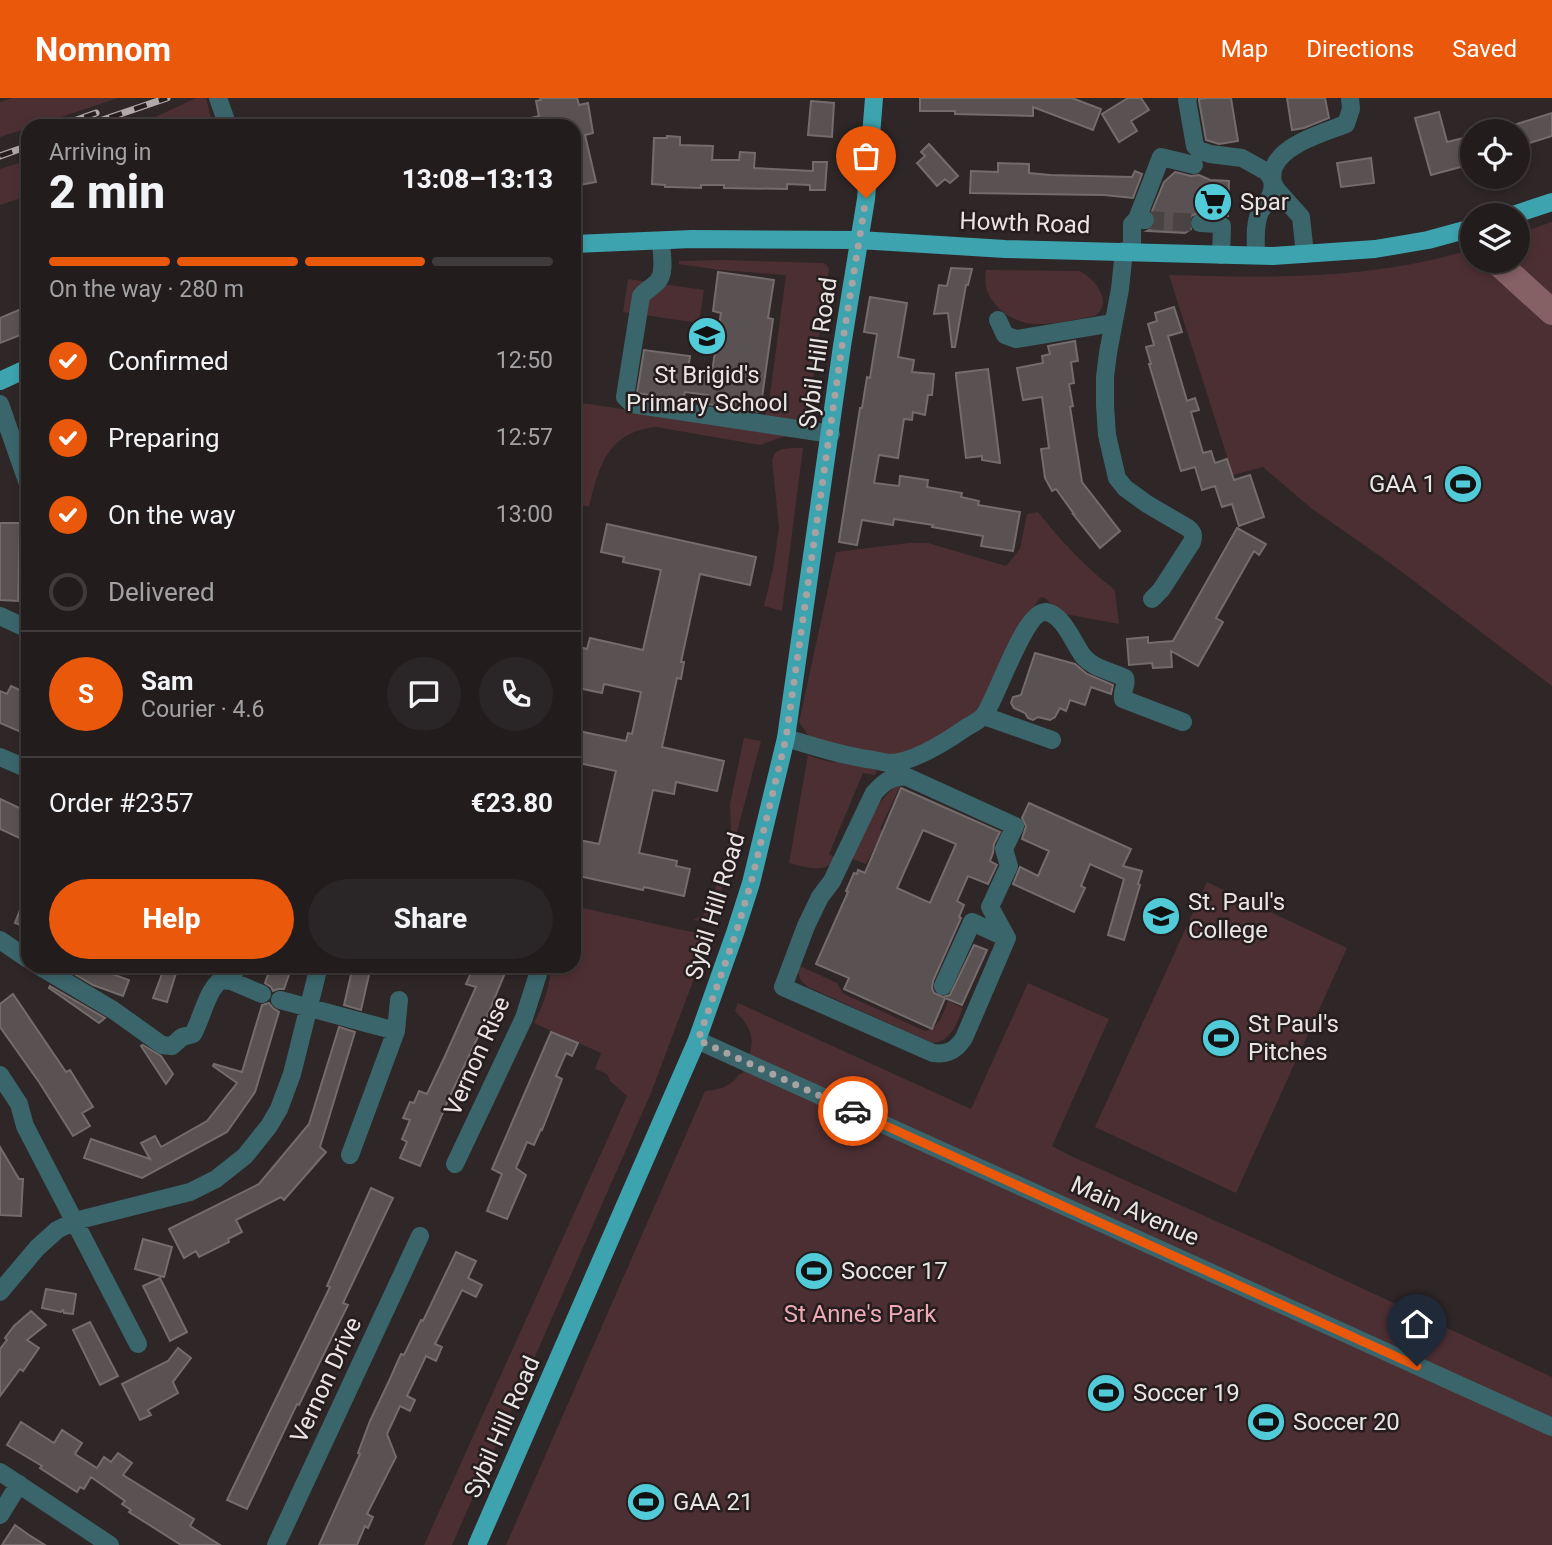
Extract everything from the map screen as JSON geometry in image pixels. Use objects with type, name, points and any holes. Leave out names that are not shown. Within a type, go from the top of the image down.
[{"type":"main road","name":"Sybil Hill Road","points":[[477,1545],[698,1040],[747,895],[786,738],[859,240],[874,98]]},
{"type":"main road","points":[[1530,209],[1552,202]]},
{"type":"main road","name":"Howth Road","points":[[581,244],[661,240],[859,240],[999,248],[1256,255],[1374,249],[1460,231]]},
{"type":"main road","points":[[0,381],[21,371]]},
{"type":"street","points":[[218,98],[226,119]]},
{"type":"street","points":[[1188,98],[1195,146],[1210,154],[1242,158],[1267,172],[1280,195],[1301,217],[1305,254]]},
{"type":"street","points":[[1256,255],[1258,219],[1271,195],[1273,168],[1285,152],[1311,137],[1346,124],[1351,109],[1349,98]]},
{"type":"street","points":[[1152,599],[1161,590],[1192,542],[1192,532],[1147,504],[1125,488],[1117,478],[1107,435],[1105,377],[1132,224],[1141,220],[1161,158],[1194,165]]},
{"type":"street","points":[[1200,223],[1218,223],[1222,226],[1221,255]]},
{"type":"street","points":[[661,240],[662,274],[658,282],[646,289],[641,296],[625,397],[632,404],[831,434]]},
{"type":"street","points":[[998,320],[1005,335],[1016,339],[1113,323]]},
{"type":"street","points":[[0,404],[21,464]]},
{"type":"street","points":[[786,738],[860,759],[891,763],[921,754],[984,716],[1031,622],[1038,614],[1046,612],[1055,616],[1092,664],[1125,678],[1127,682],[1123,699],[1183,722]]},
{"type":"street","points":[[0,616],[21,626]]},
{"type":"street","points":[[984,716],[1052,740]]},
{"type":"street","points":[[0,757],[21,766]]},
{"type":"street","points":[[905,776],[1015,826],[1004,849],[1009,866],[990,908],[1007,938],[964,1038],[958,1048],[943,1055],[783,986],[806,926],[820,897],[832,881],[869,801],[885,781],[894,778],[905,776]]},
{"type":"street","points":[[943,986],[972,922],[1007,938]]},
{"type":"street","points":[[0,940],[21,954]]},
{"type":"street","points":[[51,973],[113,1010],[162,1045],[172,1046],[182,1037],[192,1034],[214,985],[222,979],[234,974],[262,994]]},
{"type":"street","points":[[0,1292],[25,1261],[57,1230],[75,1221],[190,1192],[216,1179],[245,1156],[279,1109],[292,1074],[317,973]]},
{"type":"street","name":"Vernon Rise","points":[[455,1164],[524,1018],[538,973]]},
{"type":"street","points":[[280,1000],[396,1031]]},
{"type":"street","points":[[350,1155],[396,1031],[400,1000]]},
{"type":"street","name":"Main Avenue","points":[[698,1040],[1552,1427]]},
{"type":"street","points":[[0,1075],[19,1104],[25,1126],[138,1344]]},
{"type":"street","name":"Vernon Drive","points":[[276,1545],[420,1236]]},
{"type":"street","points":[[0,1472],[110,1545]]},
{"type":"street","points":[[0,1515],[19,1485]]},
{"type":"green space","points":[[12,98],[118,98],[55,119],[21,119],[21,130],[0,137],[0,102]]},
{"type":"green space","points":[[196,98],[206,98],[211,119],[151,119]]},
{"type":"green space","points":[[21,162],[21,198],[0,205],[0,169]]},
{"type":"green space","points":[[1552,222],[1552,686],[1394,566],[1311,508],[1263,467],[1233,475],[1169,275],[1322,275],[1398,267],[1460,252],[1460,273],[1530,273],[1530,230]]},
{"type":"green space","points":[[679,261],[823,263],[829,269],[806,425],[764,419],[769,402],[786,275],[679,264]]},
{"type":"green space","points":[[986,270],[1079,271],[1096,285],[1103,298],[1103,305],[1094,316],[1068,321],[1042,324],[1017,320],[1006,314],[990,297]]},
{"type":"green space","points":[[628,279],[704,290],[699,323],[623,312]]},
{"type":"green space","points":[[581,403],[804,435],[804,439],[782,437],[760,445],[656,427],[639,430],[626,436],[608,454],[597,478],[589,507],[582,505]]},
{"type":"green space","points":[[803,448],[782,611],[764,606],[779,528],[772,460],[775,453],[782,449]]},
{"type":"green space","points":[[1038,512],[1074,553],[1115,590],[1119,624],[1060,613],[1041,597],[972,716],[920,748],[893,756],[813,742],[799,722],[836,552],[928,543],[1006,566],[1020,549],[1027,514]]},
{"type":"green space","points":[[744,738],[761,741],[713,923],[693,920],[704,914],[712,900],[729,840],[730,804]]},
{"type":"green space","points":[[808,755],[877,770],[875,775],[863,773],[829,854],[836,858],[835,862],[818,868],[789,863]]},
{"type":"green space","points":[[902,782],[866,864],[850,858],[870,814],[896,784]]},
{"type":"green space","name":"St Paul's Pitches","points":[[1207,882],[1347,948],[1236,1193],[1095,1127]]},
{"type":"green space","points":[[581,908],[710,936],[651,1093],[452,1545],[424,1545],[627,1096],[610,1081],[607,1074],[595,1069],[601,1053],[534,1023],[548,989],[550,974],[581,973]]},
{"type":"green space","points":[[800,966],[837,983],[846,995],[925,1031],[937,1024],[948,1001],[963,1008],[949,1035],[933,1043],[808,987],[800,978]]},
{"type":"green space","name":"St Anne's Park","points":[[1028,983],[1109,1019],[1052,1146],[1552,1377],[1552,1545],[506,1545],[705,1091],[724,1087],[742,1074],[752,1041],[747,1027],[735,1011],[738,1003],[971,1109]]},
{"type":"building","points":[[540,98],[577,98],[579,105],[588,103],[593,133],[585,135],[596,182],[581,185],[581,119],[527,119],[539,116],[536,101],[541,100]]},
{"type":"building","points":[[920,98],[1072,98],[1101,109],[1093,130],[1033,107],[1033,116],[920,111]]},
{"type":"building","points":[[1128,98],[1141,98],[1149,110],[1131,121],[1137,131],[1119,142],[1102,114]]},
{"type":"building","points":[[1231,98],[1238,141],[1219,144],[1206,140],[1199,99]]},
{"type":"building","points":[[1287,98],[1325,98],[1329,118],[1292,130]]},
{"type":"building","points":[[811,101],[834,103],[832,137],[808,135]]},
{"type":"building","points":[[1439,112],[1447,142],[1460,139],[1460,167],[1431,175],[1415,118]]},
{"type":"building","points":[[1552,113],[1552,136],[1530,143],[1530,120]]},
{"type":"building","points":[[680,137],[680,145],[713,146],[712,160],[739,160],[740,152],[755,153],[754,168],[813,171],[813,162],[827,162],[825,190],[810,190],[810,185],[787,184],[787,189],[724,188],[724,185],[701,185],[701,188],[665,187],[652,184],[654,138]]},
{"type":"building","points":[[929,144],[958,176],[950,183],[945,179],[937,186],[917,163],[925,156],[921,152]]},
{"type":"building","points":[[1371,158],[1374,183],[1341,187],[1337,163]]},
{"type":"building","points":[[998,163],[1029,164],[1029,173],[1050,175],[1132,177],[1135,171],[1142,174],[1133,198],[1104,195],[970,193],[971,171],[998,172]]},
{"type":"building","points":[[1175,172],[1199,175],[1210,180],[1229,181],[1228,216],[1200,212],[1191,216],[1191,229],[1185,233],[1147,231],[1154,227],[1156,222],[1152,211],[1164,182]]},
{"type":"building","points":[[951,268],[972,269],[966,285],[955,347],[952,347],[948,313],[934,314],[939,285],[947,286]]},
{"type":"building","points":[[718,272],[774,280],[768,318],[773,319],[760,412],[707,404],[708,395],[685,392],[683,400],[637,393],[644,350],[690,356],[688,369],[712,372],[721,313],[713,311]]},
{"type":"building","points":[[870,297],[907,303],[898,357],[914,360],[912,372],[934,374],[932,395],[928,395],[925,415],[913,412],[912,420],[904,419],[898,458],[879,455],[874,483],[899,486],[900,476],[928,480],[927,487],[962,493],[961,497],[979,501],[978,505],[1020,512],[1013,551],[981,546],[983,536],[894,519],[893,525],[862,520],[857,545],[839,542],[860,408],[867,377],[870,378],[877,334],[864,332]]},
{"type":"building","points":[[1174,307],[1182,332],[1168,336],[1187,401],[1195,398],[1199,410],[1191,412],[1203,453],[1211,451],[1215,463],[1227,459],[1234,480],[1250,475],[1264,517],[1239,526],[1232,504],[1222,507],[1215,486],[1202,490],[1195,467],[1181,471],[1146,347],[1154,345],[1148,324],[1157,321],[1155,313]]},
{"type":"building","points":[[21,309],[21,335],[0,343],[0,318]]},
{"type":"building","points":[[1075,341],[1078,361],[1071,362],[1074,383],[1069,384],[1073,406],[1070,407],[1082,482],[1120,531],[1100,548],[1056,489],[1052,491],[1045,478],[1041,449],[1049,448],[1042,397],[1023,400],[1017,368],[1043,363],[1042,356],[1050,354],[1048,346]]},
{"type":"building","points":[[988,369],[1000,463],[982,460],[982,456],[966,458],[956,373]]},
{"type":"building","points":[[0,523],[20,523],[18,601],[0,600]]},
{"type":"building","points":[[607,524],[756,557],[750,585],[700,574],[681,662],[684,662],[681,679],[677,678],[662,747],[724,761],[717,791],[676,782],[674,794],[653,790],[639,853],[677,861],[676,866],[690,869],[684,896],[581,877],[581,840],[599,844],[616,771],[581,764],[581,731],[626,741],[628,733],[632,734],[641,692],[604,684],[602,693],[581,689],[581,648],[587,649],[590,638],[643,650],[661,570],[623,562],[624,557],[601,552]]},
{"type":"building","points":[[1237,528],[1266,544],[1259,555],[1254,551],[1216,618],[1223,622],[1198,666],[1171,651],[1172,667],[1153,668],[1152,663],[1129,665],[1127,639],[1148,637],[1148,643],[1173,641]]},
{"type":"building","points":[[1035,653],[1075,664],[1087,674],[1113,685],[1111,694],[1091,687],[1085,705],[1070,700],[1066,711],[1060,708],[1050,720],[1028,718],[1011,703],[1013,697],[1021,695]]},
{"type":"building","points":[[11,686],[21,691],[21,732],[0,723],[0,691],[7,694]]},
{"type":"building","points":[[901,788],[1000,832],[990,861],[997,865],[988,884],[968,876],[957,901],[964,905],[959,917],[961,918],[933,981],[934,993],[943,997],[950,995],[974,945],[987,950],[962,1005],[945,998],[932,1029],[844,989],[849,978],[816,964],[854,873],[857,874],[858,870],[865,873]],"holes":[[[923,830],[956,844],[930,903],[897,888]]]},
{"type":"building","points":[[0,799],[21,809],[21,839],[0,829]]},
{"type":"building","points":[[1029,803],[1131,849],[1123,866],[1142,871],[1124,940],[1108,935],[1124,879],[1090,864],[1081,886],[1085,888],[1074,912],[1013,884],[1020,867],[1038,876],[1049,851],[1022,839],[1026,826],[1022,818]]},
{"type":"building","points":[[21,908],[21,925],[15,923]]},
{"type":"building","points":[[73,973],[110,973],[129,980],[123,996],[93,985]]},
{"type":"building","points":[[162,973],[176,973],[167,1002],[153,998]]},
{"type":"building","points":[[269,973],[290,973],[284,989],[273,991],[265,983]]},
{"type":"building","points":[[351,973],[369,973],[361,1010],[344,1005]]},
{"type":"building","points":[[471,973],[505,973],[420,1166],[400,1158],[407,1142],[402,1139],[410,1120],[403,1118],[410,1102],[414,1103],[419,1091],[427,1094],[445,1056],[476,987],[466,984]]},
{"type":"building","points":[[50,986],[105,1018],[99,1023],[49,988]]},
{"type":"building","points":[[13,994],[66,1072],[70,1070],[93,1107],[82,1113],[90,1126],[73,1136],[0,1027],[0,1004]]},
{"type":"building","points":[[269,1003],[279,1012],[255,1092],[227,1132],[142,1178],[84,1158],[91,1139],[150,1159],[141,1143],[155,1136],[161,1147],[207,1121],[237,1083],[213,1066],[214,1064],[242,1072],[262,1005]]},
{"type":"building","points":[[339,1027],[355,1032],[320,1147],[326,1152],[284,1200],[281,1197],[236,1220],[242,1232],[228,1239],[229,1242],[199,1257],[196,1251],[184,1258],[169,1229],[259,1184],[309,1124]]},
{"type":"building","points":[[551,1032],[578,1043],[572,1056],[566,1053],[556,1076],[562,1079],[542,1130],[534,1145],[527,1142],[516,1168],[526,1175],[507,1219],[487,1211],[502,1174],[492,1169]]},
{"type":"building","points":[[141,1046],[161,1056],[173,1074],[166,1084]]},
{"type":"building","points":[[0,1147],[19,1179],[23,1179],[21,1216],[0,1215]]},
{"type":"building","points":[[371,1188],[393,1198],[343,1303],[348,1305],[247,1509],[227,1500],[330,1287],[327,1286]]},
{"type":"building","points":[[143,1239],[172,1247],[164,1277],[135,1269]]},
{"type":"building","points":[[456,1252],[476,1261],[468,1278],[482,1285],[476,1297],[462,1290],[435,1344],[442,1347],[436,1361],[426,1356],[407,1396],[415,1400],[410,1411],[400,1406],[387,1434],[396,1457],[367,1514],[373,1517],[368,1528],[365,1526],[357,1545],[319,1545],[401,1354],[404,1355],[421,1320],[423,1321]]},
{"type":"building","points":[[160,1278],[187,1332],[170,1341],[143,1286]]},
{"type":"building","points":[[46,1289],[76,1294],[73,1314],[42,1308]]},
{"type":"building","points":[[31,1311],[46,1325],[27,1340],[39,1348],[0,1396],[0,1349],[14,1326]]},
{"type":"building","points":[[90,1322],[118,1376],[100,1385],[73,1330]]},
{"type":"building","points":[[178,1348],[191,1358],[173,1382],[178,1393],[148,1410],[151,1415],[140,1420],[122,1384],[168,1361]]},
{"type":"building","points":[[21,1422],[54,1443],[62,1430],[82,1443],[75,1454],[97,1468],[104,1457],[111,1462],[118,1453],[132,1463],[123,1475],[194,1519],[190,1526],[220,1545],[181,1545],[129,1512],[131,1510],[122,1504],[125,1501],[91,1477],[84,1489],[80,1487],[77,1492],[7,1445]]},
{"type":"building","points":[[15,1525],[29,1535],[45,1545],[2,1545]]},
{"type":"waterway","points":[[1509,273],[1552,312]]},
{"type":"tunnel","points":[[1146,220],[1200,223]]},
{"type":"railway","points":[[106,119],[167,98]]},
{"type":"railway","points":[[79,119],[96,113]]},
{"type":"railway","points":[[0,156],[21,148]]},
{"type":"way so far","points":[[853,1111],[698,1040],[751,883],[786,738],[866,198]]},
{"type":"place","name":"Spar","points":[[1213,202]]},
{"type":"place","name":"St Brigid's Primary School","points":[[707,336]]},
{"type":"place","name":"GAA 1","points":[[1463,484]]},
{"type":"place","name":"St. Paul's College","points":[[1161,916]]},
{"type":"place","name":"St Paul's Pitches","points":[[1221,1038]]},
{"type":"place","name":"Soccer 17","points":[[814,1271]]},
{"type":"place","name":"Soccer 19","points":[[1106,1393]]},
{"type":"place","name":"Soccer 20","points":[[1266,1422]]},
{"type":"place","name":"GAA 21","points":[[646,1502]]},
{"type":"route","points":[[853,1111],[1417,1366]]}]
